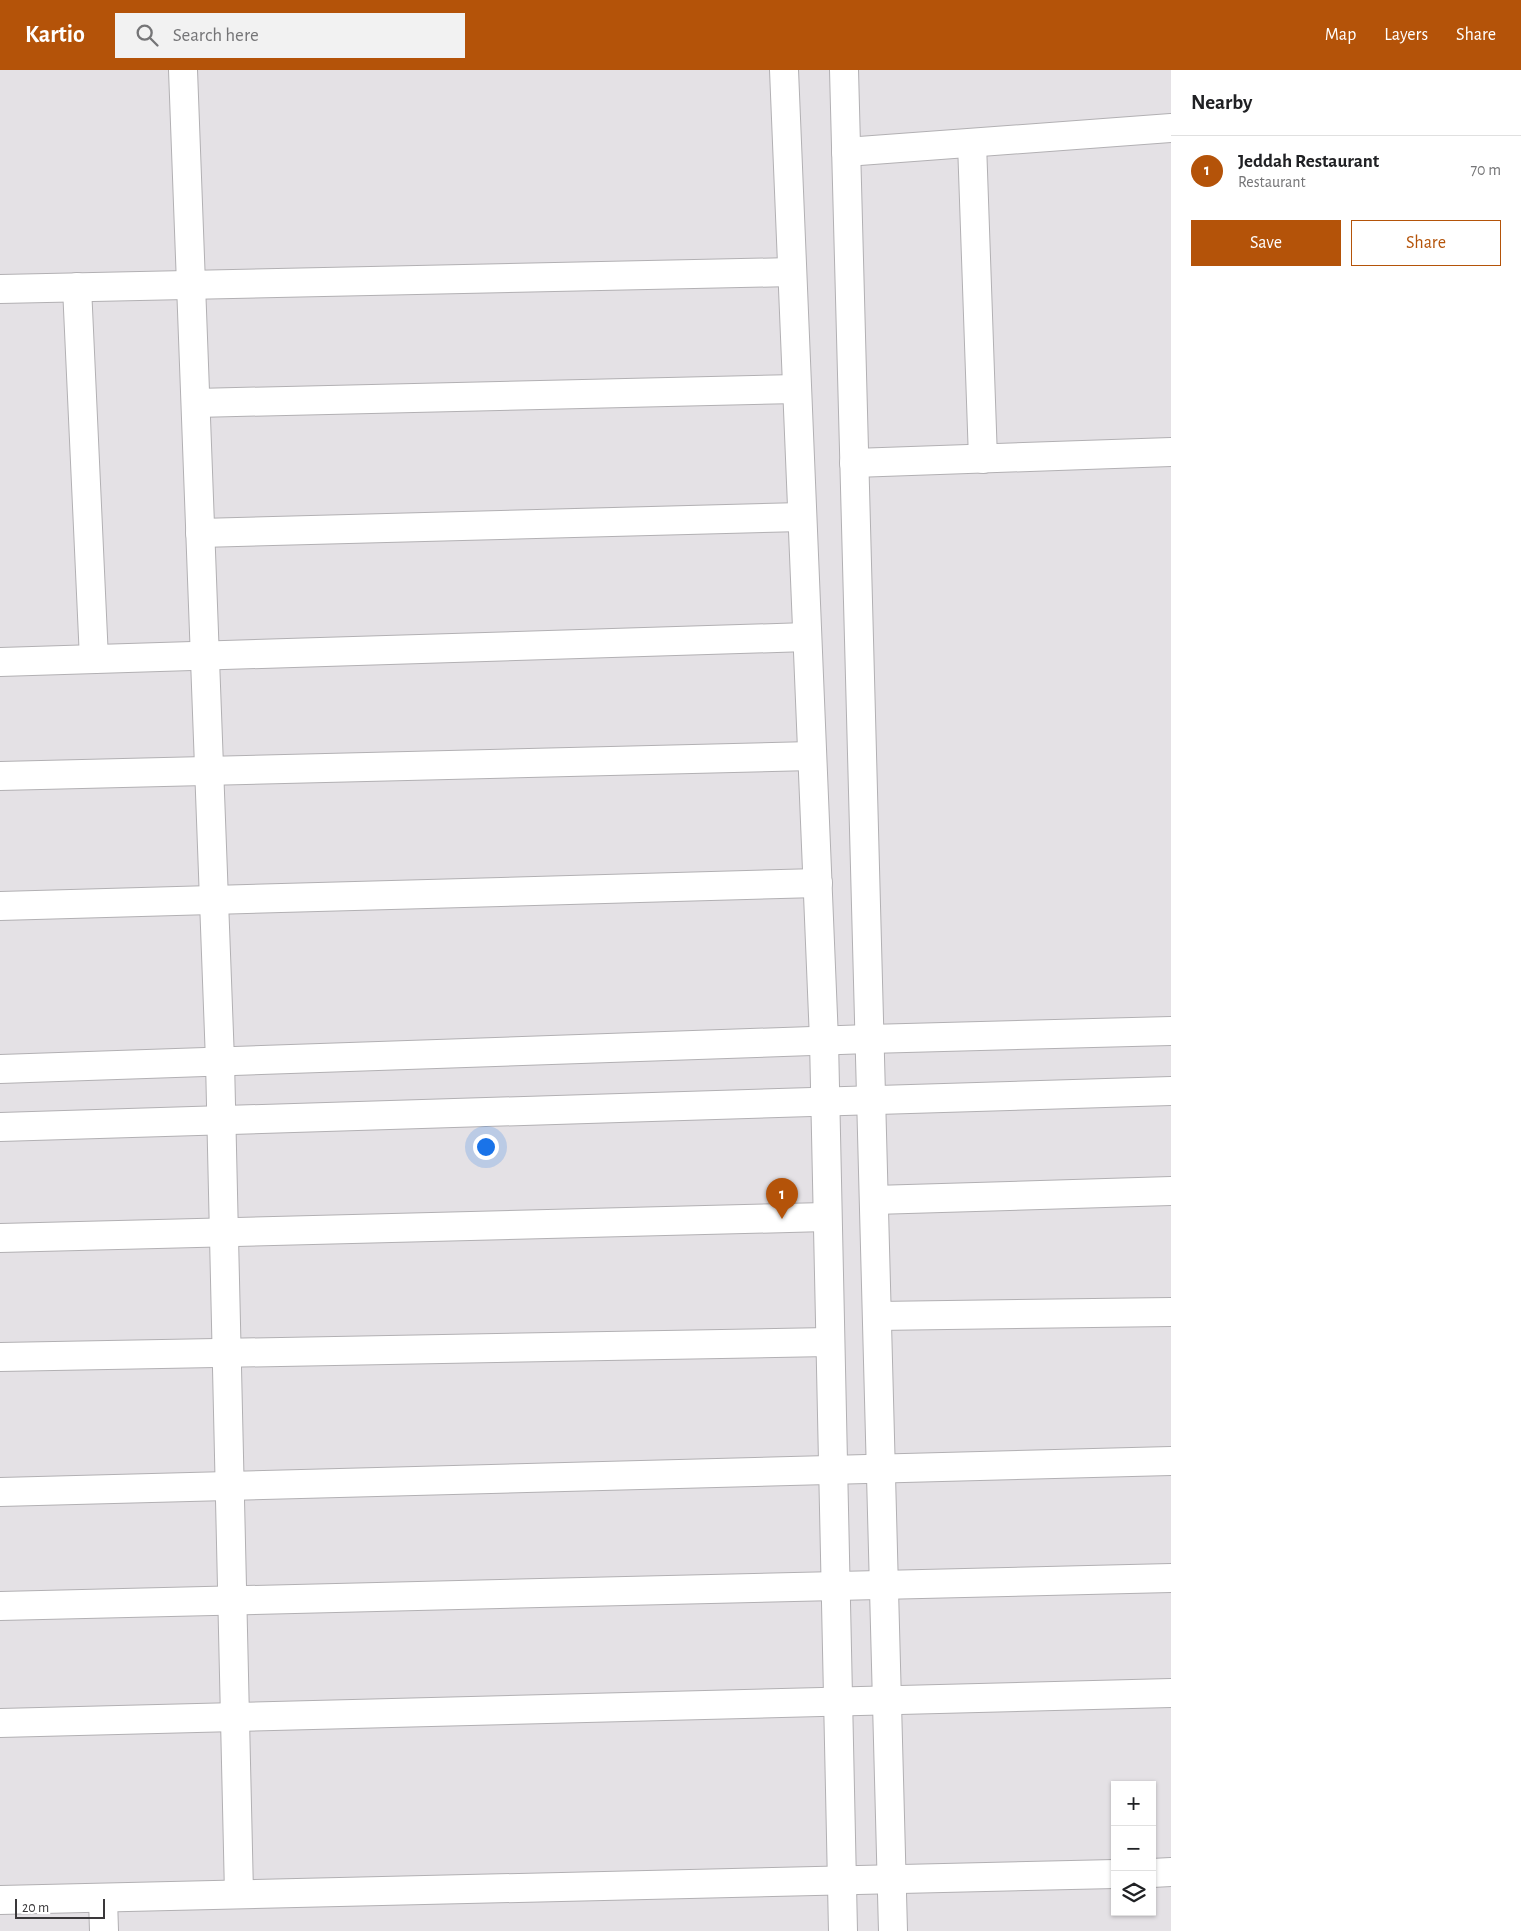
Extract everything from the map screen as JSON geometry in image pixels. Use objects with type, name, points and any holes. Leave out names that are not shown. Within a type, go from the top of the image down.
[{"type":"street","points":[[184,70],[220,1061],[222,1232],[239,1894]]},
{"type":"street","points":[[784,70],[824,1040],[826,1217],[843,1931]]},
{"type":"street","points":[[844,70],[893,1931]]},
{"type":"street","points":[[846,152],[1171,128]]},
{"type":"street","points":[[972,142],[983,459]]},
{"type":"street","points":[[0,288],[792,272]]},
{"type":"street","points":[[77,287],[94,659]]},
{"type":"street","points":[[196,403],[798,388]]},
{"type":"street","points":[[854,463],[1171,452]]},
{"type":"street","points":[[200,533],[802,517]]},
{"type":"street","points":[[0,662],[807,637]]},
{"type":"street","points":[[0,776],[812,756]]},
{"type":"street","points":[[0,906],[818,883]]},
{"type":"street","points":[[0,1069],[824,1040],[1171,1031]]},
{"type":"street","points":[[0,1127],[1171,1091]]},
{"type":"street","points":[[874,1200],[1171,1191]]},
{"type":"street","points":[[0,1238],[826,1217]]},
{"type":"street","points":[[877,1316],[1171,1312]]},
{"type":"street","points":[[0,1357],[829,1342]]},
{"type":"street","points":[[0,1492],[1171,1461]]},
{"type":"street","points":[[0,1606],[1171,1578]]},
{"type":"street","points":[[0,1723],[1171,1693]]},
{"type":"street","points":[[1156,1873],[1171,1872]]},
{"type":"street","points":[[0,1900],[1111,1874]]},
{"type":"street","points":[[103,1898],[104,1931]]},
{"type":"place","name":"Jeddah Restaurant","points":[[782,1219]]}]
